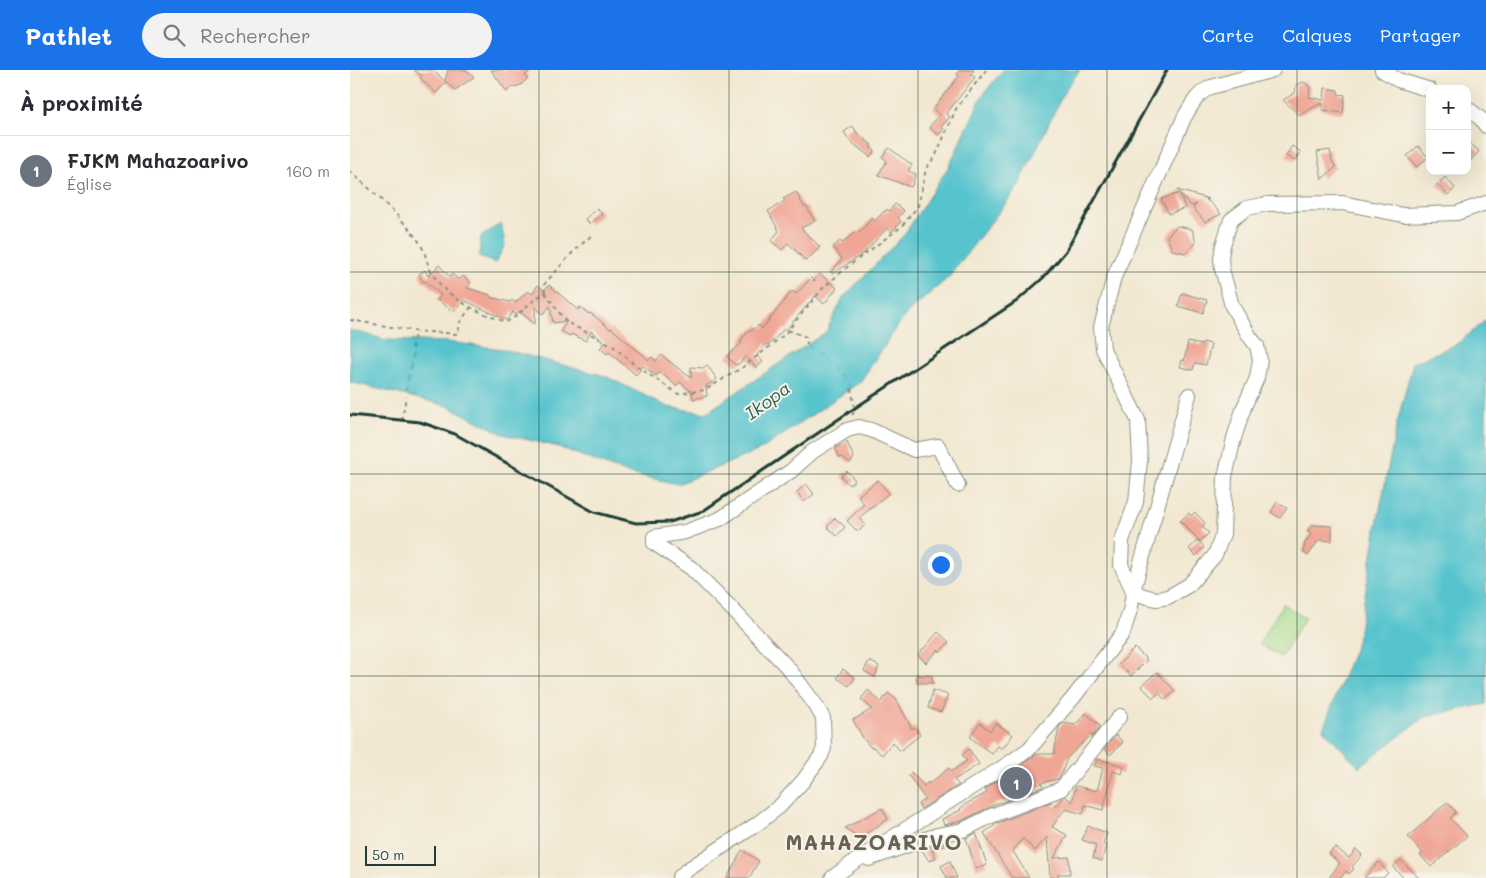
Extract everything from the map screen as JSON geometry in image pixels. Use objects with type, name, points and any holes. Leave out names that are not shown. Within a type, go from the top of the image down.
[{"type":"street","points":[[1273,70],[1211,87],[1203,90],[1197,97],[1184,118],[1114,277],[1105,308],[1101,327],[1103,349],[1138,420],[1140,461],[1136,502],[1122,540],[1121,565],[1133,592],[1150,598],[1168,597],[1189,585],[1216,555],[1223,534],[1225,478],[1234,438],[1244,407],[1257,378],[1260,360],[1257,346],[1232,306],[1222,269],[1223,245],[1231,220],[1248,208],[1268,204],[1342,203],[1403,215],[1457,213],[1486,204]]},
{"type":"street","points":[[1382,70],[1398,80],[1426,89]]},
{"type":"street","points":[[1471,111],[1486,126]]},
{"type":"street","points":[[832,878],[1029,749],[1073,698],[1123,633],[1132,607],[1133,592],[1189,395]]},
{"type":"street","points":[[679,878],[687,870],[757,824],[780,806],[803,781],[821,756],[824,748],[824,725],[823,718],[815,704],[788,669],[691,568],[656,544],[654,539],[657,536],[698,528],[720,519],[791,471],[812,452],[847,430],[859,427],[871,430],[914,450],[938,446],[958,485]]},
{"type":"street","points":[[851,864],[937,835],[963,830],[992,816],[1061,789],[1120,716]]},
{"type":"path","points":[[592,235],[573,252],[547,281],[544,290],[566,322],[612,345],[635,364],[678,394],[705,390],[743,367],[764,351],[788,330],[824,287],[846,268],[902,227],[918,206],[926,169],[936,155],[956,109],[986,70]]},
{"type":"path","points":[[350,171],[408,228],[421,245],[432,274],[444,289],[471,307],[506,322],[513,319],[533,299],[545,293]]},
{"type":"path","points":[[350,320],[415,331],[458,334],[460,322],[471,307]]},
{"type":"path","points":[[788,330],[806,337],[808,344]]},
{"type":"path","points":[[414,340],[415,331]]},
{"type":"path","points":[[847,430],[855,408],[851,388]]},
{"type":"path","points":[[402,420],[406,396]]},
{"type":"green space","points":[[1283,604],[1305,618],[1281,657],[1259,644]]},
{"type":"water","name":"Ikopa","points":[[1003,70],[1080,70],[1065,90],[1018,187],[949,277],[906,314],[860,382],[762,449],[678,484],[623,472],[559,447],[503,434],[448,406],[350,382],[350,330],[387,340],[448,342],[502,349],[605,376],[668,407],[706,413],[826,332],[843,298],[904,235],[949,166],[982,96]]},
{"type":"water","points":[[501,223],[505,245],[495,263],[479,257],[481,237]]},
{"type":"water","points":[[1486,320],[1486,704],[1424,717],[1359,767],[1323,729],[1357,642],[1397,423],[1413,363],[1457,344]]},
{"type":"building","points":[[414,70],[432,70],[445,81],[448,70],[466,70],[474,77],[455,90],[446,82],[436,93],[420,78],[422,76]]},
{"type":"building","points":[[491,70],[530,70],[525,76],[528,78],[521,85],[510,88],[507,92]]},
{"type":"building","points":[[960,70],[974,70],[971,74],[975,77],[946,114],[950,117],[941,127],[944,129],[938,135],[929,127],[940,115],[933,109],[959,76],[957,74]]},
{"type":"building","points":[[1304,82],[1310,87],[1309,97],[1324,100],[1325,88],[1338,90],[1338,94],[1345,95],[1343,113],[1322,110],[1322,103],[1299,115],[1283,100],[1295,93],[1296,85]]},
{"type":"building","points":[[853,126],[857,133],[872,145],[870,147],[875,151],[870,157],[849,140],[844,132]]},
{"type":"building","points":[[1471,144],[1479,151],[1471,160]]},
{"type":"building","points":[[1292,146],[1301,152],[1295,161],[1286,156]]},
{"type":"building","points":[[1418,146],[1426,155],[1426,159],[1417,167],[1407,156]]},
{"type":"building","points":[[889,148],[912,165],[908,171],[916,174],[911,187],[878,175],[887,161],[882,157]]},
{"type":"building","points":[[1330,150],[1332,161],[1336,167],[1322,179],[1317,152]]},
{"type":"building","points":[[1445,177],[1455,188],[1448,195],[1437,185]]},
{"type":"building","points":[[1177,190],[1209,199],[1206,200],[1221,214],[1205,222],[1193,208],[1197,204],[1191,206],[1180,194],[1185,208],[1169,214],[1161,199],[1180,193]]},
{"type":"building","points":[[796,192],[804,207],[806,206],[815,221],[801,228],[820,247],[806,261],[788,243],[782,250],[771,241],[779,231],[768,211],[785,201],[783,199]]},
{"type":"building","points":[[895,204],[904,211],[898,218],[901,221],[895,229],[891,232],[887,228],[864,253],[832,274],[831,272],[842,259],[833,247],[840,241],[842,243],[857,231],[859,233],[872,218],[875,221],[884,211],[887,209],[889,211]]},
{"type":"building","points":[[597,208],[602,214],[590,224],[585,219]]},
{"type":"building","points":[[1177,226],[1192,229],[1196,243],[1186,253],[1172,250],[1167,236]]},
{"type":"building","points":[[439,265],[450,277],[452,274],[459,280],[463,276],[471,283],[467,288],[490,295],[490,297],[510,302],[512,300],[515,303],[528,291],[532,294],[538,285],[544,290],[549,285],[578,310],[580,307],[611,328],[649,360],[651,357],[656,361],[661,355],[691,378],[691,367],[703,368],[707,365],[717,379],[706,386],[707,396],[693,399],[692,392],[680,382],[676,386],[660,372],[656,376],[643,366],[636,375],[609,352],[607,354],[600,348],[605,343],[591,331],[586,341],[561,331],[567,321],[553,323],[550,306],[543,314],[535,307],[535,324],[519,311],[516,315],[513,312],[506,320],[464,300],[454,312],[437,300],[441,295],[425,281],[423,282],[419,274],[425,270],[428,276]]},
{"type":"building","points":[[820,274],[837,288],[824,304],[815,296],[786,330],[784,329],[768,345],[766,344],[757,355],[763,362],[756,368],[746,356],[739,364],[735,365],[727,356],[742,343],[740,342],[748,331],[759,325],[762,329],[792,291],[796,294],[811,278],[814,281]]},
{"type":"building","points":[[1182,293],[1207,300],[1203,313],[1178,306]]},
{"type":"building","points":[[1188,342],[1202,345],[1203,342],[1211,344],[1206,365],[1195,363],[1193,370],[1180,367],[1182,360],[1184,361]]},
{"type":"building","points":[[847,442],[854,458],[850,463],[842,457],[840,458],[835,448]]},
{"type":"building","points":[[847,471],[855,480],[849,485],[841,476]]},
{"type":"building","points":[[878,480],[889,493],[859,518],[865,525],[858,532],[847,521],[864,504],[859,495]]},
{"type":"building","points":[[806,484],[814,494],[804,502],[797,492]]},
{"type":"building","points":[[1277,502],[1287,508],[1280,518],[1271,512]]},
{"type":"building","points":[[1195,512],[1205,523],[1202,527],[1209,533],[1200,541],[1180,521],[1189,513],[1191,516]]},
{"type":"building","points":[[835,518],[845,527],[837,536],[827,527]]},
{"type":"building","points":[[1312,525],[1332,526],[1332,541],[1319,540],[1308,556],[1303,552],[1305,543],[1311,534],[1307,532]]},
{"type":"building","points":[[1198,540],[1204,547],[1196,556],[1189,549]]},
{"type":"building","points":[[938,632],[949,642],[940,652],[938,650],[926,663],[918,655]]},
{"type":"building","points":[[1135,648],[1147,660],[1131,676],[1119,664]]},
{"type":"building","points":[[869,661],[879,666],[875,677],[864,671]]},
{"type":"building","points":[[843,669],[855,678],[849,686],[837,678]]},
{"type":"building","points":[[1157,672],[1175,691],[1165,700],[1159,693],[1153,698],[1141,686]]},
{"type":"building","points":[[916,675],[932,676],[933,683],[917,683]]},
{"type":"building","points":[[868,690],[881,702],[888,693],[896,699],[912,729],[914,727],[920,735],[900,751],[893,742],[882,755],[873,747],[871,748],[853,720],[872,709],[861,699]]},
{"type":"building","points":[[933,690],[948,695],[941,712],[928,708]]},
{"type":"building","points":[[1086,713],[1100,726],[1092,737],[1091,735],[1067,758],[1058,779],[1041,783],[1042,787],[1000,802],[961,821],[944,825],[942,819],[961,810],[966,804],[987,793],[985,789],[1037,754],[1054,754],[1059,727],[1063,723],[1075,725]]},
{"type":"building","points":[[980,723],[990,731],[996,723],[1013,735],[1002,749],[998,746],[992,754],[971,738],[971,735]]},
{"type":"building","points":[[1116,735],[1123,742],[1110,755],[1104,749]]},
{"type":"building","points":[[969,749],[979,764],[954,780],[959,785],[921,809],[918,804],[925,799],[908,775],[911,772],[924,786],[928,782],[929,784],[949,768],[952,771],[967,761],[962,755]]},
{"type":"building","points":[[1097,759],[1124,766],[1122,774],[1113,771],[1103,810],[1085,805],[1083,814],[1065,809],[1052,827],[1067,835],[1054,858],[1069,857],[1070,874],[1058,874],[1058,877],[1050,877],[1047,837],[1035,851],[1023,838],[1013,851],[1029,878],[1012,878],[984,833],[998,823],[1051,802],[1056,807],[1065,796],[1072,802],[1076,786],[1097,791],[1103,768],[1094,766]]},
{"type":"building","points":[[1447,802],[1456,812],[1450,818],[1467,836],[1431,867],[1420,855],[1423,853],[1408,837]]},
{"type":"building","points":[[882,808],[888,819],[860,838],[845,828]]},
{"type":"building","points":[[1088,826],[1107,833],[1103,844],[1106,845],[1102,861],[1093,858],[1096,845],[1082,840]]},
{"type":"building","points":[[976,833],[987,865],[976,869],[966,838]]},
{"type":"building","points":[[948,842],[948,844],[932,850],[936,858],[929,861],[922,850],[920,850]]},
{"type":"building","points":[[1335,847],[1349,858],[1356,849],[1362,855],[1349,874],[1346,871],[1341,878],[1329,878],[1340,863],[1329,854]]},
{"type":"building","points":[[742,850],[759,861],[749,878],[727,878]]},
{"type":"building","points":[[1401,860],[1419,878],[1404,878],[1393,867]]},
{"type":"building","points":[[950,861],[957,878],[947,878],[941,866]]},
{"type":"building","points":[[1379,862],[1388,873],[1383,878],[1364,878]]},
{"type":"ferry route","points":[[406,396],[414,340]]},
{"type":"ferry route","points":[[807,344],[851,388]]},
{"type":"railway","points":[[350,415],[420,422],[455,434],[594,512],[636,523],[670,522],[703,511],[1017,301],[1043,278],[1066,251],[1167,70]]},
{"type":"place","name":"FJKM Mahazoarivo","points":[[1016,783]]},
{"type":"district","name":"MAHAZOARIVO","points":[[874,843]]}]
